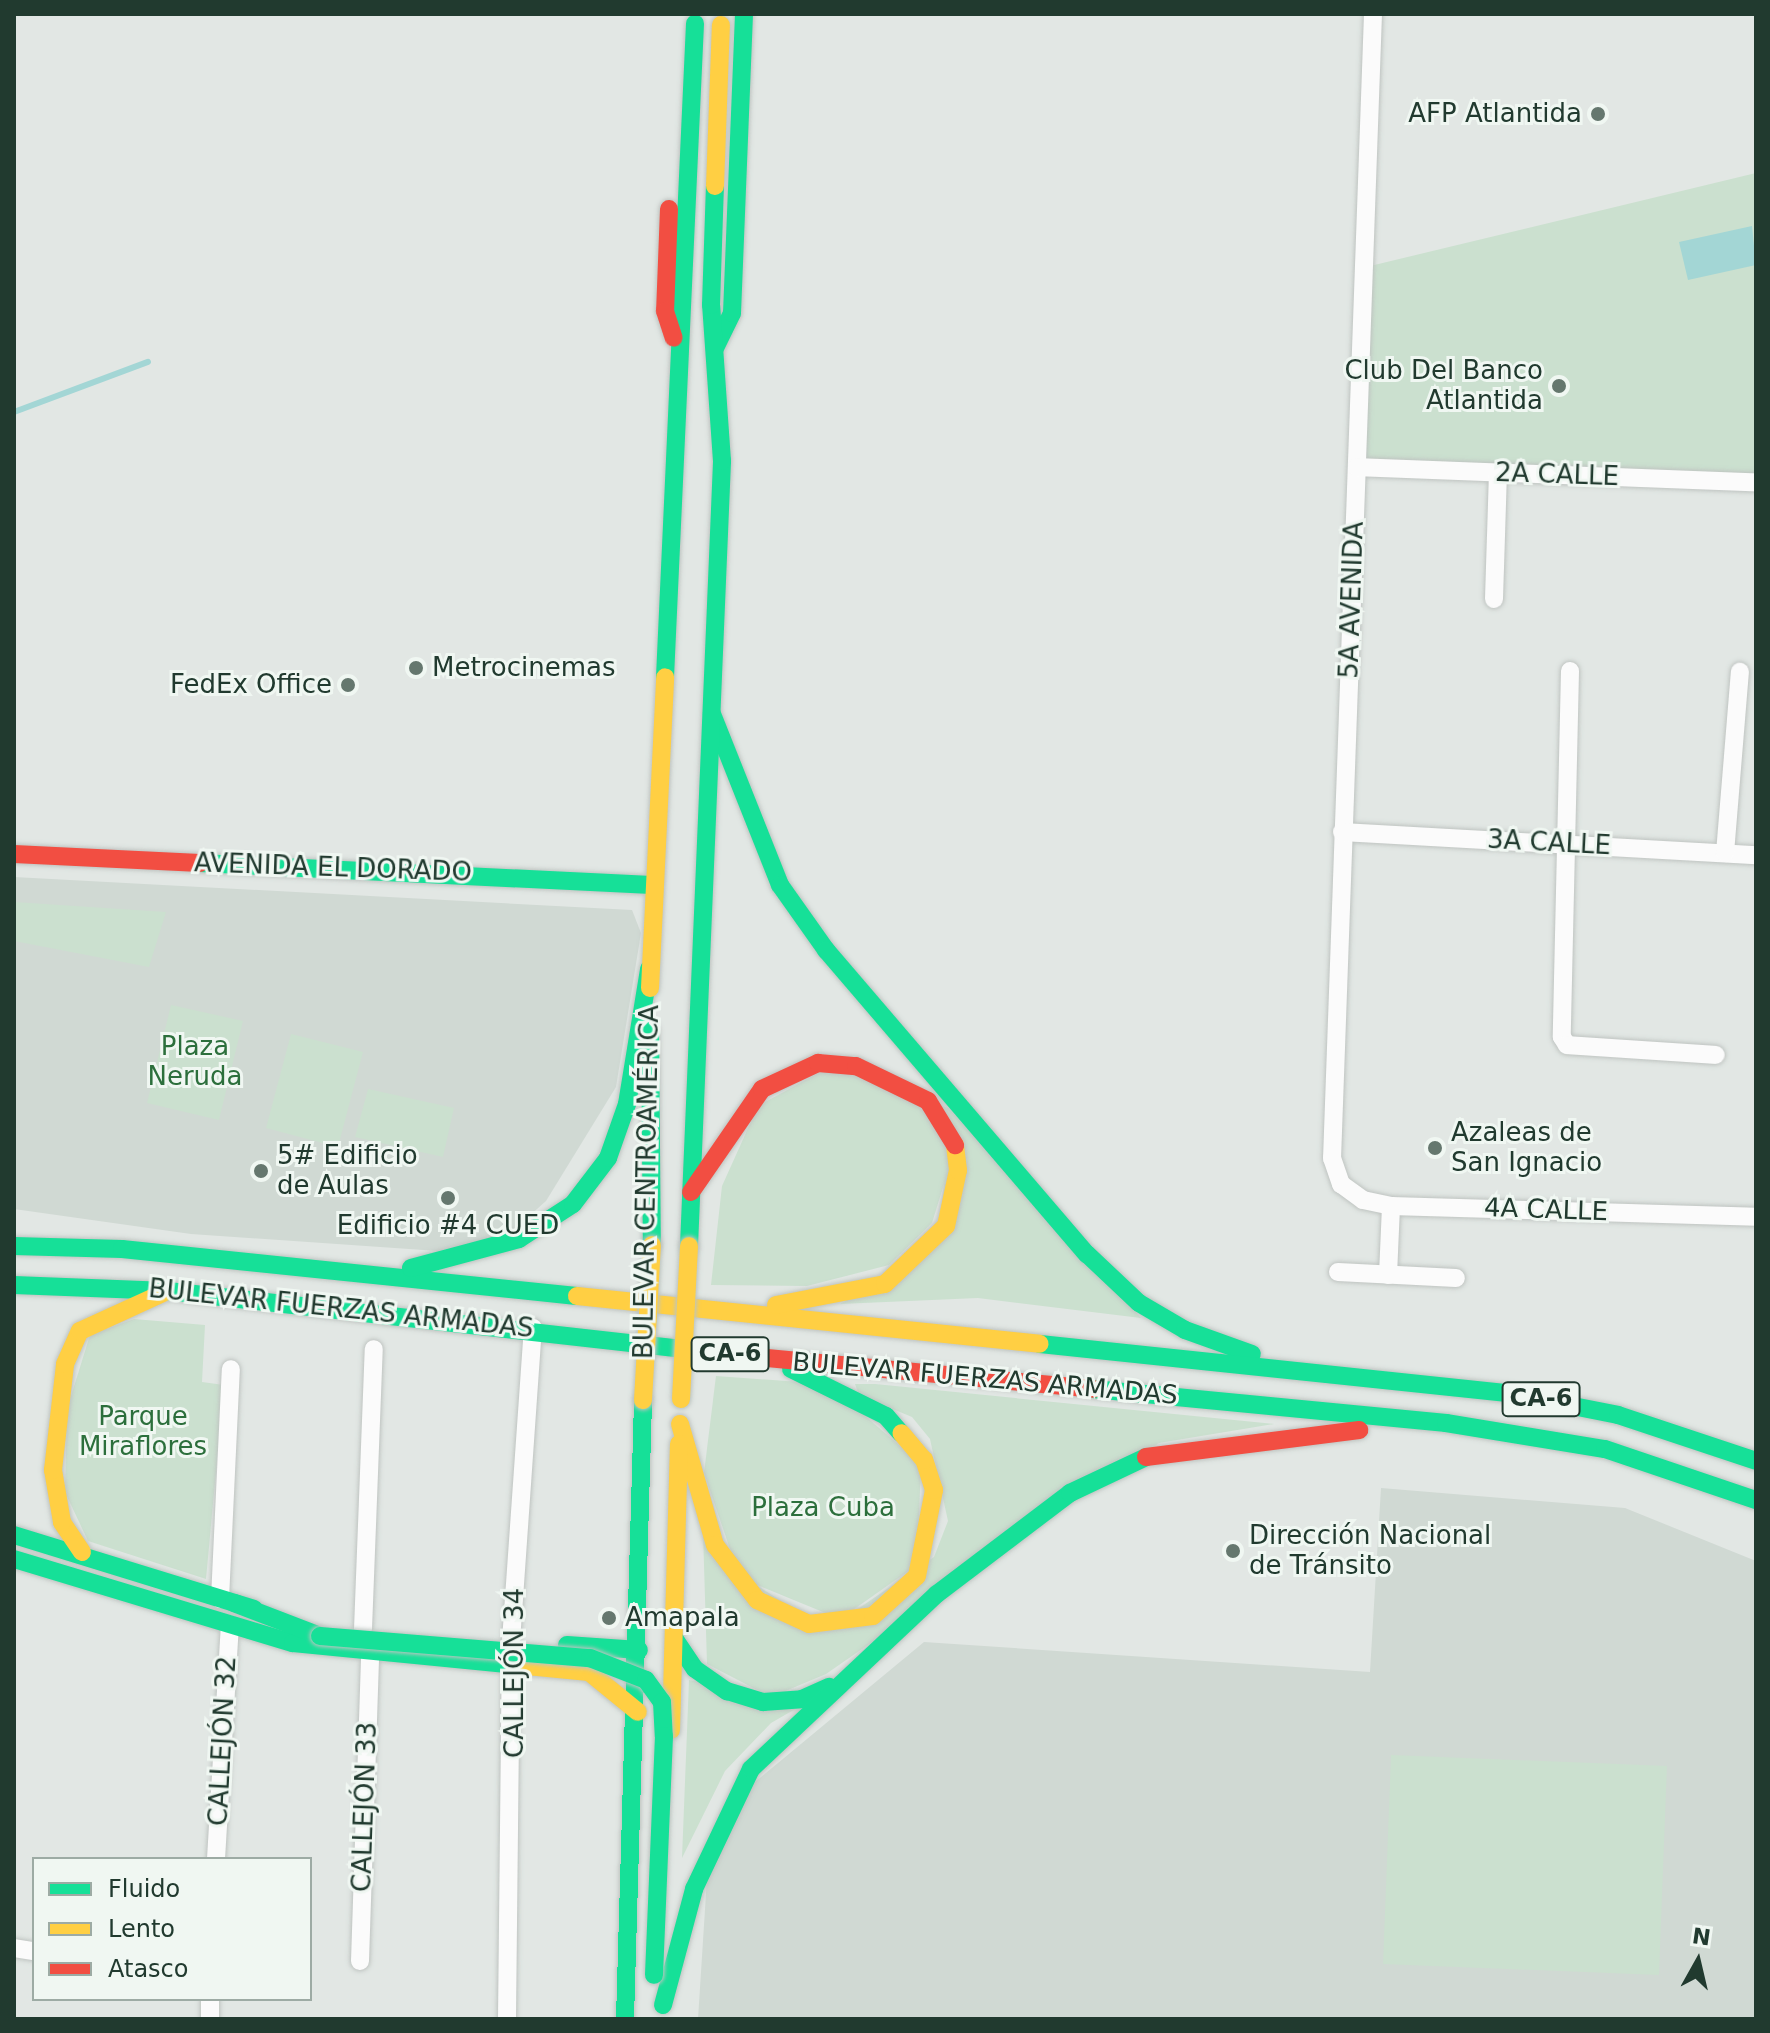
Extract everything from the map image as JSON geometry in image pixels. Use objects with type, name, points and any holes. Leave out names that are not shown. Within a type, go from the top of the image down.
[{"type":"main road","name":"BULEVAR CENTROAMÉRICA","points":[[676,346],[665,311],[677,14]]},
{"type":"main road","points":[[714,349],[732,313],[744,14]]},
{"type":"main road","points":[[744,72],[754,14]]},
{"type":"main road","name":"BULEVAR CENTROAMÉRICA","points":[[625,2019],[638,1712],[643,1400],[652,1245],[651,885],[676,346],[685,301],[695,24]]},
{"type":"main road","name":"BULEVAR CENTROAMÉRICA","points":[[663,2012],[680,1424],[722,461],[714,349],[721,25]]},
{"type":"main road","points":[[712,714],[780,885],[826,950],[1087,1254],[1139,1303],[1185,1330],[1318,1374]]},
{"type":"main road","name":"AVENIDA EL DORADO","points":[[14,854],[651,885]]},
{"type":"main road","points":[[381,1274],[519,1239],[573,1204],[608,1158],[627,1104],[649,969]]},
{"type":"main road","points":[[691,1192],[762,1089],[818,1063],[895,1080],[928,1101],[955,1145],[958,1170],[946,1226],[885,1284],[744,1312]]},
{"type":"main road","name":"BULEVAR FUERZAS ARMADAS","points":[[14,1246],[381,1274],[1565,1403],[1756,1461]]},
{"type":"main road","name":"BULEVAR FUERZAS ARMADAS","points":[[14,1285],[168,1291],[533,1328],[765,1358],[1446,1423],[1605,1449],[1756,1500]]},
{"type":"main road","points":[[82,1552],[62,1522],[53,1470],[65,1364],[80,1331],[168,1291]]},
{"type":"main road","points":[[680,1424],[715,1545],[745,1589],[782,1616],[809,1624],[873,1616],[917,1576],[926,1555],[934,1490],[924,1460],[886,1416],[765,1358]]},
{"type":"main road","points":[[663,2012],[694,1889],[751,1769],[836,1684],[937,1594],[1070,1493],[1153,1454],[1194,1444],[1446,1423]]},
{"type":"main road","points":[[14,1535],[82,1552],[320,1636],[590,1658],[646,1680],[662,1702],[664,1736],[654,1975],[663,2012]]},
{"type":"main road","points":[[14,1559],[78,1572],[293,1643],[370,1654],[589,1672],[638,1712]]},
{"type":"main road","points":[[227,1601],[363,1629],[639,1650]]},
{"type":"main road","points":[[674,1638],[695,1669],[739,1695],[802,1699],[836,1684]]},
{"type":"street","name":"5A AVENIDA","points":[[1341,1184],[1332,1158],[1373,14]]},
{"type":"street","name":"2A CALLE","points":[[1357,467],[1756,482]]},
{"type":"street","points":[[1494,599],[1498,473]]},
{"type":"street","points":[[1570,671],[1564,1042],[1716,1055]]},
{"type":"street","points":[[1725,853],[1740,672]]},
{"type":"street","name":"3A CALLE","points":[[1342,832],[1756,855]]},
{"type":"street","name":"4A CALLE","points":[[1341,1184],[1363,1200],[1391,1206],[1756,1217]]},
{"type":"street","points":[[1388,1275],[1391,1206]]},
{"type":"street","points":[[1338,1272],[1456,1278]]},
{"type":"street","name":"CALLEJÓN 34","points":[[507,2019],[516,1666],[511,1641],[533,1328]]},
{"type":"street","points":[[363,1629],[374,1349]]},
{"type":"street","points":[[227,1601],[231,1369]]},
{"type":"street","points":[[78,1572],[82,1552]]},
{"type":"street","name":"CALLEJÓN 32","points":[[213,1856],[230,1624]]},
{"type":"street","name":"CALLEJÓN 33","points":[[360,1961],[370,1654]]},
{"type":"shaded area","points":[[14,877],[632,910],[641,933],[616,1087],[546,1201],[509,1234],[438,1251],[191,1234],[14,1209]]},
{"type":"shaded area","points":[[1381,1488],[1625,1508],[1756,1561],[1756,2019],[698,2019],[707,1878],[755,1782],[924,1642],[1370,1672]]},
{"type":"green space","name":"Club Del Banco Atlantida","points":[[1756,173],[1756,477],[1358,463],[1366,267]]},
{"type":"green space","points":[[14,902],[166,912],[149,967],[14,941]]},
{"type":"green space","name":"Plaza Neruda","points":[[171,1005],[243,1021],[219,1120],[147,1103]]},
{"type":"green space","points":[[291,1034],[363,1052],[338,1147],[266,1128]]},
{"type":"green space","points":[[835,1064],[948,1108],[1141,1318],[978,1298],[840,1304],[936,1248],[944,1184],[932,1223],[889,1265],[807,1286],[711,1285],[722,1186],[758,1106]]},
{"type":"green space","points":[[368,1089],[454,1108],[443,1157],[355,1137]]},
{"type":"green space","name":"Parque Miraflores","points":[[134,1319],[205,1325],[202,1382],[224,1385],[206,1579],[88,1541],[65,1492],[67,1409],[90,1335]]},
{"type":"green space","name":"Plaza Cuba","points":[[716,1376],[800,1382],[850,1403],[921,1464],[917,1565],[840,1619],[740,1578],[704,1473]]},
{"type":"green space","points":[[855,1384],[1274,1424],[1159,1443],[826,1674],[771,1697],[707,1664],[703,1532],[715,1559],[827,1630],[934,1557],[948,1521],[930,1439],[912,1417],[859,1395]]},
{"type":"green space","points":[[689,1680],[804,1704],[771,1723],[725,1771],[682,1858]]},
{"type":"green space","points":[[1391,1755],[1667,1766],[1659,1975],[1383,1964]]},
{"type":"water","points":[[1752,226],[1756,265],[1688,280],[1679,242]]},
{"type":"waterway","points":[[14,412],[148,362]]},
{"type":"traffic: fast","points":[[715,348],[732,313],[744,14]]},
{"type":"traffic: fast","points":[[665,677],[695,24]]},
{"type":"traffic: fast","points":[[689,1246],[722,461],[711,305],[715,186]]},
{"type":"traffic: fast","points":[[712,714],[780,885],[826,950],[1087,1254],[1139,1303],[1185,1330],[1252,1354]]},
{"type":"traffic: fast","points":[[200,863],[651,885]]},
{"type":"traffic: fast","points":[[411,1268],[519,1239],[573,1204],[608,1158],[627,1104],[649,969]]},
{"type":"traffic: fast","points":[[650,1030],[652,1245]]},
{"type":"traffic: fast","points":[[14,1246],[122,1249],[577,1296]]},
{"type":"traffic: fast","points":[[14,1285],[168,1291],[746,1356]]},
{"type":"traffic: fast","points":[[1040,1344],[1507,1393],[1618,1415],[1756,1461]]},
{"type":"traffic: fast","points":[[791,1369],[886,1416],[901,1433]]},
{"type":"traffic: fast","points":[[1093,1389],[1446,1423],[1605,1449],[1756,1500]]},
{"type":"traffic: fast","points":[[625,2019],[643,1400]]},
{"type":"traffic: fast","points":[[663,2005],[694,1889],[751,1769],[937,1594],[1070,1493],[1146,1457]]},
{"type":"traffic: fast","points":[[14,1535],[254,1609]]},
{"type":"traffic: fast","points":[[14,1559],[293,1643],[527,1666]]},
{"type":"traffic: fast","points":[[234,1603],[320,1636]]},
{"type":"traffic: fast","points":[[320,1636],[590,1658],[646,1680],[662,1702],[664,1736],[654,1975]]},
{"type":"traffic: fast","points":[[674,1638],[695,1669],[727,1691],[763,1702],[802,1699],[829,1687]]},
{"type":"traffic: fast","points":[[567,1645],[639,1650]]},
{"type":"traffic: slow","points":[[715,186],[721,25]]},
{"type":"traffic: slow","points":[[650,988],[665,677]]},
{"type":"traffic: slow","points":[[776,1305],[885,1284],[946,1226],[958,1170],[955,1145]]},
{"type":"traffic: slow","points":[[643,1400],[652,1245]]},
{"type":"traffic: slow","points":[[681,1399],[689,1246]]},
{"type":"traffic: slow","points":[[82,1552],[62,1522],[53,1470],[65,1364],[80,1331],[163,1293]]},
{"type":"traffic: slow","points":[[577,1296],[1040,1344]]},
{"type":"traffic: slow","points":[[680,1424],[715,1545],[757,1600],[809,1624],[873,1616],[917,1576],[934,1490],[924,1460],[901,1433]]},
{"type":"traffic: slow","points":[[671,1730],[679,1444]]},
{"type":"traffic: slow","points":[[527,1666],[589,1672],[638,1712]]},
{"type":"traffic: jam","points":[[669,209],[665,311],[674,338]]},
{"type":"traffic: jam","points":[[14,854],[200,863]]},
{"type":"traffic: jam","points":[[691,1192],[762,1089],[818,1063],[856,1066],[928,1101],[955,1145]]},
{"type":"traffic: jam","points":[[746,1356],[1093,1389]]},
{"type":"traffic: jam","points":[[1146,1457],[1359,1430]]},
{"type":"place","name":"AFP Atlantida","points":[[1598,114]]},
{"type":"place","name":"Club Del Banco Atlantida","points":[[1559,386]]},
{"type":"place","name":"Metrocinemas","points":[[416,668]]},
{"type":"place","name":"FedEx Office","points":[[348,685]]},
{"type":"place","name":"Azaleas de San Ignacio","points":[[1435,1148]]},
{"type":"place","name":"5# Edificio de Aulas","points":[[261,1171]]},
{"type":"place","name":"Edificio #4 CUED","points":[[448,1198]]},
{"type":"place","name":"Dirección Nacional de Tránsito","points":[[1233,1551]]},
{"type":"place","name":"Amapala","points":[[609,1618]]}]
